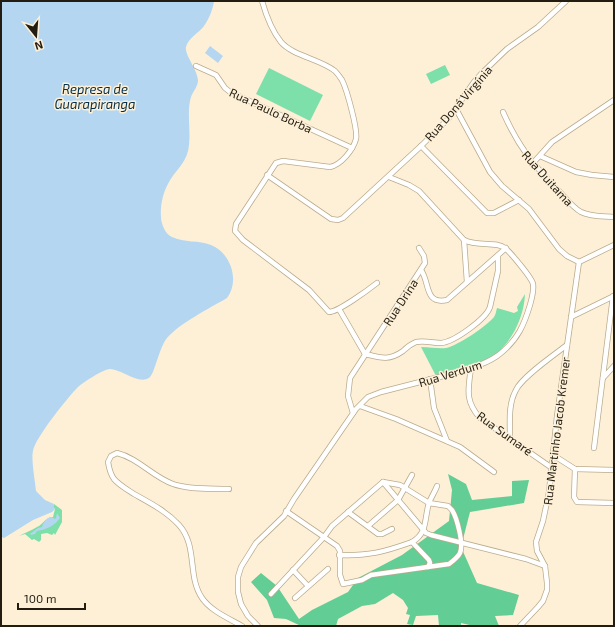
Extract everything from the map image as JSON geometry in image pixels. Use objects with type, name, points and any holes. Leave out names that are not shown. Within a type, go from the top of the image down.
[{"type":"street","points":[[262,1],[273,28],[282,44],[328,66],[342,79],[356,139],[352,148],[338,164],[334,166],[281,162],[276,163],[236,224],[235,231],[243,240],[309,290],[329,312],[339,309],[377,284]]},
{"type":"street","name":"Rua Doná Virgínia","points":[[267,175],[331,219],[338,220],[348,215],[422,146],[456,109],[474,82],[482,73],[507,49],[538,27],[566,1]]},
{"type":"street","name":"Rua Paulo Borba","points":[[196,66],[216,75],[225,88],[230,92],[352,148]]},
{"type":"street","points":[[533,163],[552,142],[614,100]]},
{"type":"street","points":[[456,109],[490,172],[502,186],[529,209],[559,249],[567,256],[579,262],[614,245]]},
{"type":"street","name":"Rua Duitama","points":[[503,112],[516,140],[533,163],[577,209],[589,215],[614,217]]},
{"type":"street","points":[[422,146],[487,213],[494,213],[519,200]]},
{"type":"street","points":[[540,156],[576,172],[614,177]]},
{"type":"street","points":[[389,176],[419,191],[464,240],[474,244],[500,245],[506,248],[447,300],[437,300],[430,296],[421,270]]},
{"type":"street","points":[[464,240],[467,282]]},
{"type":"street","name":"Rua Drina","points":[[353,413],[348,396],[349,382],[352,373],[421,270],[425,261],[419,248]]},
{"type":"street","name":"Rua Verdum","points":[[258,626],[248,616],[241,604],[238,592],[238,577],[246,559],[256,544],[272,529],[286,512],[353,413],[368,397],[381,392],[430,380],[471,368],[491,360],[500,354],[516,337],[525,324],[533,284],[506,248]]},
{"type":"street","points":[[339,309],[365,354],[379,358],[390,358],[415,342],[446,342],[481,319],[488,312],[498,271],[498,256]]},
{"type":"street","name":"Rua Martinho Jacob Kremer","points":[[520,626],[538,607],[546,595],[547,583],[545,566],[537,551],[536,542],[545,514],[579,262]]},
{"type":"street","points":[[571,316],[614,296]]},
{"type":"street","points":[[594,448],[614,296]]},
{"type":"street","points":[[510,438],[511,403],[516,388],[522,381],[567,346]]},
{"type":"street","points":[[603,378],[614,366]]},
{"type":"street","name":"Rua Sumaré","points":[[471,368],[468,398],[473,410],[480,418],[552,468]]},
{"type":"street","points":[[430,380],[434,408],[447,441]]},
{"type":"street","points":[[360,406],[396,419],[460,447],[494,472]]},
{"type":"street","points":[[229,489],[187,487],[173,484],[117,453],[111,456],[108,462],[111,474],[115,480],[128,490],[164,512],[182,529],[192,552],[195,580],[202,598],[211,608],[242,626]]},
{"type":"street","points":[[553,455],[575,469],[614,470]]},
{"type":"street","points":[[575,469],[575,501],[614,503]]},
{"type":"street","points":[[368,526],[398,500],[412,475]]},
{"type":"street","points":[[286,512],[337,546],[340,551],[340,575],[343,584],[362,580],[370,575],[449,564],[460,552],[462,543],[452,510],[448,506],[429,503],[400,485],[383,482]]},
{"type":"street","points":[[383,482],[424,530],[431,535],[526,559],[545,566]]},
{"type":"street","points":[[271,594],[324,537],[332,526],[383,482]]},
{"type":"street","points":[[339,555],[361,555],[385,551],[412,542],[419,538],[424,530],[429,503],[437,486]]},
{"type":"street","points":[[348,512],[378,534],[382,534],[392,529]]},
{"type":"street","points":[[412,542],[429,560],[430,564],[428,567]]},
{"type":"street","points":[[295,598],[328,569]]},
{"type":"street","points":[[293,570],[308,586]]},
{"type":"green space","points":[[445,65],[450,75],[431,84],[426,74]]},
{"type":"green space","points":[[269,68],[323,95],[310,121],[256,94]]},
{"type":"green space","points":[[525,294],[522,314],[518,324],[507,343],[500,350],[483,362],[436,376],[421,347],[446,348],[457,344],[490,321],[495,316],[497,308],[514,313],[518,311],[517,307]]},
{"type":"green space","points":[[448,474],[466,484],[472,500],[512,496],[512,481],[529,480],[524,503],[470,512],[461,547],[477,583],[519,595],[513,615],[495,616],[499,626],[474,626],[461,623],[461,626],[439,626],[438,615],[416,616],[413,625],[407,624],[410,615],[406,614],[408,608],[403,600],[393,593],[375,604],[362,606],[338,619],[336,626],[301,626],[286,619],[274,618],[267,600],[251,582],[261,573],[277,586],[299,619],[312,610],[348,592],[358,578],[402,555],[449,521],[452,490]]},
{"type":"green space","points":[[54,504],[62,510],[62,522],[55,535],[54,533],[52,535],[47,533],[41,534],[41,540],[39,542],[34,539],[32,540],[25,534],[19,536],[39,526],[48,518],[53,517],[55,509],[53,507]]},
{"type":"water","name":"Represa de Guarapiranga","points":[[1,1],[214,1],[212,11],[206,23],[202,29],[191,38],[186,47],[187,54],[198,80],[192,95],[189,109],[188,151],[185,160],[171,178],[165,190],[161,217],[164,229],[170,236],[181,240],[206,243],[218,249],[224,254],[228,261],[233,276],[233,284],[227,298],[187,321],[167,338],[150,377],[141,380],[110,369],[89,379],[73,392],[45,428],[33,451],[36,491],[45,500],[54,504],[53,507],[55,509],[52,512],[33,520],[4,538],[1,537]]},
{"type":"water","points":[[210,46],[223,56],[218,63],[205,53]]},
{"type":"water","points":[[57,513],[60,518],[53,525],[37,531],[35,534],[30,534],[42,527],[48,518],[52,517],[55,519]]}]
